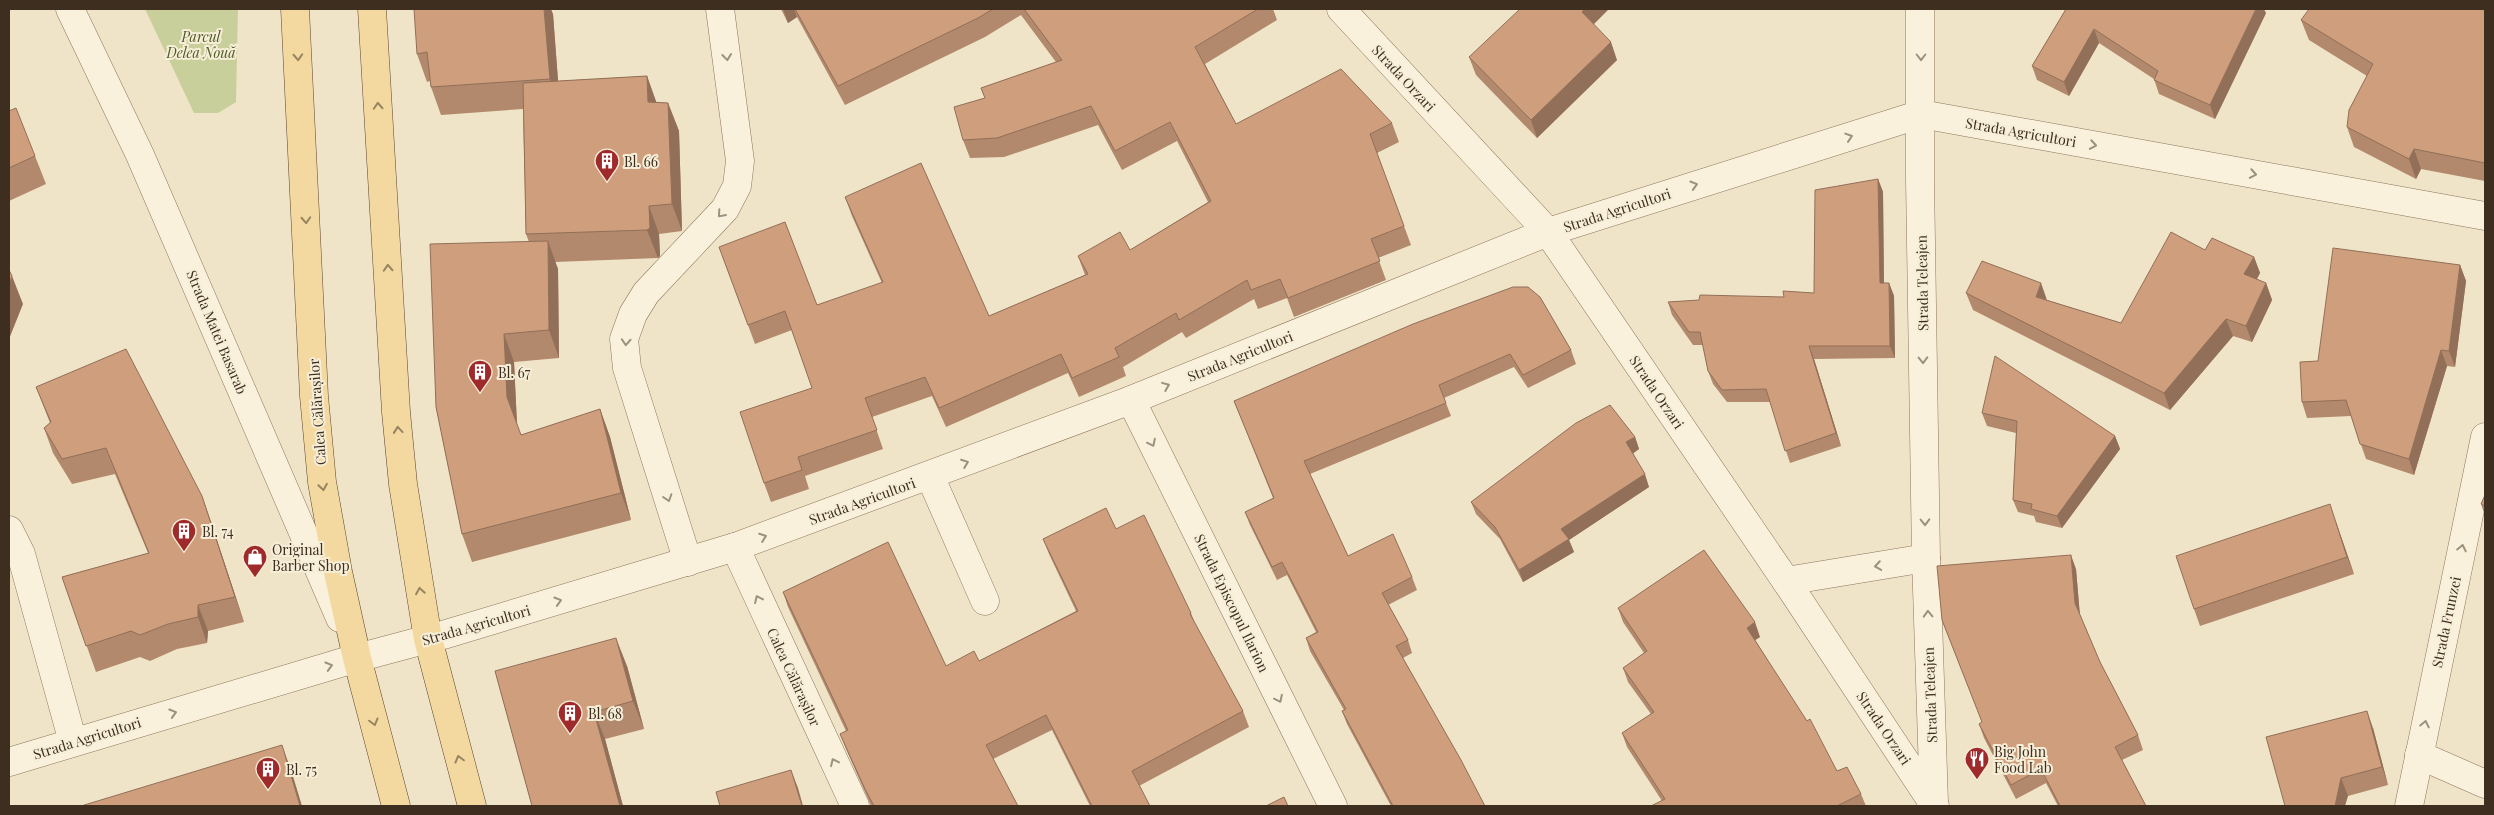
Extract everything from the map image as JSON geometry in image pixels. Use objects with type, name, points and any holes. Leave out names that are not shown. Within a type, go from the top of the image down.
[{"type":"main road","name":"Calea Călărașilor","points":[[295,9],[314,396],[322,482],[338,572],[357,658],[396,806]]},
{"type":"main road","points":[[372,9],[396,412],[403,484],[428,639],[472,806]]},
{"type":"street","name":"Strada Matei Basarab","points":[[70,9],[140,155],[184,254],[357,658]]},
{"type":"street","points":[[688,562],[627,368],[624,338],[633,314],[646,294],[725,209],[736,186],[740,161],[720,9]]},
{"type":"street","name":"Strada Orzari","points":[[1341,9],[1548,232],[1786,581],[1935,805]]},
{"type":"street","name":"Strada Teleajen","points":[[1920,9],[1926,558],[1935,805]]},
{"type":"street","name":"Strada Agricultori","points":[[9,762],[735,547],[1131,400],[1548,232],[1921,114],[2485,216]]},
{"type":"street","name":"Strada Episcopul Ilarion","points":[[1131,400],[1333,806]]},
{"type":"street","name":"Strada Frunzei","points":[[2409,806],[2485,437]]},
{"type":"street","points":[[930,476],[985,601]]},
{"type":"street","points":[[9,530],[21,554],[74,742]]},
{"type":"street","name":"Calea Călărașilor","points":[[735,547],[855,806]]},
{"type":"street","points":[[1786,581],[1926,558]]},
{"type":"street","points":[[2419,755],[2485,784]]},
{"type":"green space","name":"Parcul Delea Nouă","points":[[145,9],[238,9],[236,102],[218,113],[194,113]]},
{"type":"building","points":[[414,9],[544,9],[550,79],[431,87],[427,52],[417,54]]},
{"type":"building","points":[[795,9],[993,9],[838,86]]},
{"type":"building","points":[[1024,9],[1258,9],[1195,47],[1236,124],[1341,69],[1392,123],[1370,134],[1404,226],[1371,239],[1380,261],[1288,298],[1280,279],[1251,290],[1247,280],[1179,320],[1176,313],[1115,348],[1119,357],[1072,378],[1061,354],[939,408],[925,377],[865,398],[877,430],[798,457],[802,470],[764,483],[740,412],[812,388],[785,311],[748,325],[719,247],[785,222],[817,305],[883,282],[845,197],[921,163],[989,316],[1088,274],[1078,256],[1120,232],[1130,250],[1211,201],[1170,122],[1115,151],[1091,106],[997,138],[963,140],[954,107],[985,98],[981,88],[1062,60]]},
{"type":"building","points":[[1520,9],[1585,9],[1582,12],[1611,42],[1531,120],[1469,57]]},
{"type":"building","points":[[2066,9],[2256,9],[2210,105],[2154,80],[2158,71],[2094,29],[2064,82],[2032,66]]},
{"type":"building","points":[[2309,9],[2485,9],[2485,163],[2414,149],[2409,159],[2347,127],[2349,110],[2373,64],[2301,20]]},
{"type":"building","name":"Bl. 66","points":[[647,76],[648,102],[668,103],[672,204],[649,206],[650,228],[647,230],[526,234],[523,83]]},
{"type":"building","points":[[16,108],[35,156],[9,168],[9,111]]},
{"type":"building","points":[[1878,179],[1880,283],[1889,283],[1890,346],[1809,346],[1836,433],[1785,451],[1766,389],[1722,390],[1708,371],[1700,332],[1689,332],[1668,302],[1699,300],[1700,295],[1784,297],[1783,291],[1814,293],[1815,190]]},
{"type":"building","points":[[2171,232],[2205,250],[2212,238],[2254,257],[2244,274],[2266,283],[2246,326],[2226,319],[2164,393],[1966,293],[1982,261],[2041,283],[2036,297],[2121,323]]},
{"type":"building","name":"Bl. 67","points":[[548,241],[549,330],[504,334],[507,397],[521,435],[600,409],[621,493],[462,534],[436,407],[430,244]]},
{"type":"building","points":[[2333,248],[2460,265],[2449,351],[2441,350],[2409,459],[2360,444],[2346,400],[2302,402],[2300,362],[2318,361]]},
{"type":"building","points":[[9,270],[12,276],[9,285]]},
{"type":"building","points":[[1513,287],[1528,287],[1540,297],[1571,350],[1523,375],[1510,354],[1439,385],[1446,403],[1304,461],[1348,556],[1393,534],[1412,577],[1382,593],[1408,640],[1396,646],[1485,806],[1393,806],[1342,711],[1346,709],[1306,638],[1318,632],[1282,562],[1272,567],[1245,512],[1274,498],[1234,401],[1413,324]]},
{"type":"building","name":"Bl. 74","points":[[126,349],[202,496],[235,597],[198,605],[198,617],[168,624],[140,635],[131,631],[86,646],[62,577],[149,553],[106,448],[62,459],[44,428],[51,422],[36,387]]},
{"type":"building","points":[[1995,356],[2115,436],[2057,516],[2031,509],[2032,504],[2013,500],[2017,421],[1982,413]]},
{"type":"building","points":[[1610,405],[1635,437],[1626,442],[1645,474],[1561,529],[1569,539],[1519,570],[1495,527],[1471,502],[1576,423]]},
{"type":"building","points":[[2485,495],[2485,506],[2481,504]]},
{"type":"building","points":[[2330,504],[2347,557],[2194,609],[2176,556]]},
{"type":"building","points":[[1106,508],[1116,529],[1144,515],[1190,614],[1243,711],[1132,771],[1150,806],[1092,806],[1046,715],[986,745],[1018,806],[874,806],[840,734],[848,730],[783,592],[888,542],[946,666],[974,651],[979,661],[1078,611],[1043,539]]},
{"type":"building","points":[[1704,550],[1755,622],[1747,628],[1807,721],[1810,719],[1837,771],[1847,767],[1861,794],[1837,806],[1651,806],[1665,799],[1622,733],[1654,712],[1623,668],[1647,651],[1618,608]]},
{"type":"building","points":[[2071,555],[2075,603],[2100,662],[2138,735],[2115,747],[2146,806],[2060,806],[2041,769],[2011,785],[1979,724],[1982,722],[1942,620],[1937,566]]},
{"type":"building","name":"Bl. 68","points":[[616,638],[633,701],[594,712],[620,806],[532,806],[495,671]]},
{"type":"building","points":[[2367,711],[2382,767],[2341,778],[2335,806],[2285,806],[2266,737]]},
{"type":"building","points":[[282,745],[300,806],[81,806]]},
{"type":"building","points":[[791,770],[802,806],[720,806],[716,792]]},
{"type":"building","points":[[1284,797],[1288,806],[1266,806]]},
{"type":"place","name":"Bl. 66","points":[[607,182]]},
{"type":"place","name":"Bl. 67","points":[[480,393]]},
{"type":"place","name":"Bl. 74","points":[[184,552]]},
{"type":"place","name":"Original Barber Shop","points":[[255,578]]},
{"type":"place","name":"Bl. 68","points":[[570,734]]},
{"type":"place","name":"Big John Food Lab","points":[[1977,780]]},
{"type":"place","name":"Bl. 75","points":[[268,790]]}]
